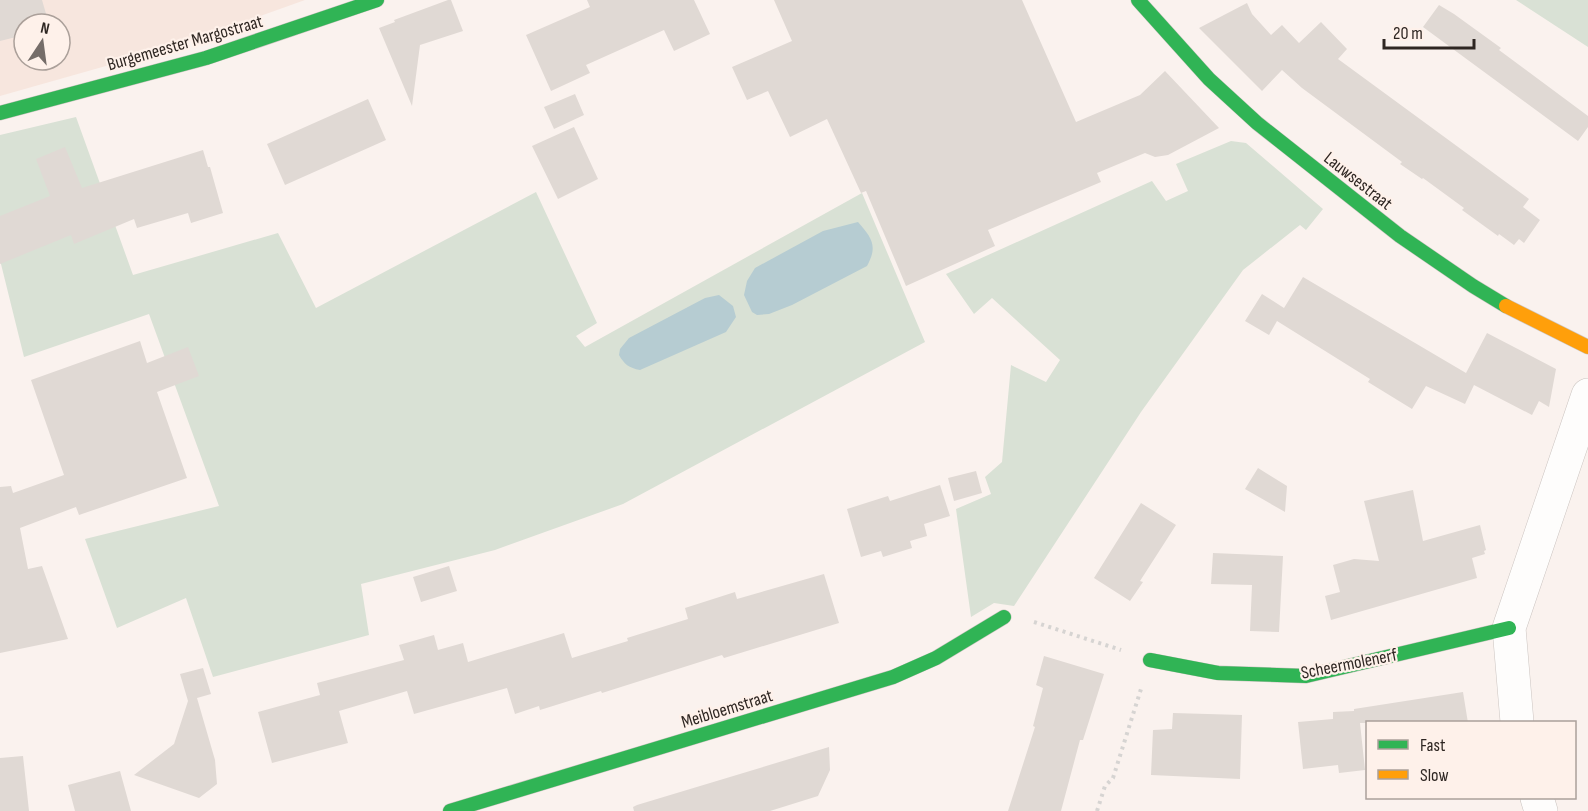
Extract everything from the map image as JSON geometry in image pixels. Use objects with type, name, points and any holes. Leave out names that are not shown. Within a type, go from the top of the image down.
[{"type":"street","name":"Burgemeester Margostraat","points":[[0,113],[206,58],[377,0]]},
{"type":"street","name":"Lauwsestraat","points":[[1138,0],[1233,102],[1351,200],[1429,256],[1492,296],[1550,330],[1588,347]]},
{"type":"street","points":[[1517,721],[1509,628],[1588,395]]},
{"type":"street","name":"Meibloemstraat","points":[[450,811],[893,677],[936,658],[1004,617]]},
{"type":"street","name":"Scheermolenerf","points":[[1150,660],[1218,673],[1306,676],[1509,628]]},
{"type":"path","points":[[1004,617],[1020,617],[1150,660],[1113,778],[1105,786],[1097,811]]},
{"type":"shaded area","points":[[0,0],[305,0],[180,45],[0,96]]},
{"type":"shaded area","points":[[1516,0],[1588,0],[1588,47]]},
{"type":"shaded area","points":[[76,117],[133,275],[278,233],[316,308],[536,192],[597,323],[576,336],[585,347],[862,193],[925,342],[623,504],[495,550],[361,584],[369,635],[213,677],[186,598],[117,628],[85,539],[219,506],[149,314],[24,357],[0,260],[0,135]]},
{"type":"shaded area","points":[[1231,141],[1246,143],[1323,209],[1306,230],[1300,225],[1243,270],[1141,412],[1014,606],[994,603],[971,617],[956,509],[991,494],[985,477],[1002,462],[1011,365],[1046,382],[1060,360],[992,298],[974,314],[946,274],[1152,181],[1166,201],[1188,191],[1176,164]]},
{"type":"water","points":[[858,222],[872,242],[872,253],[867,266],[792,305],[769,314],[757,315],[752,312],[744,295],[747,281],[755,268],[823,231]]},
{"type":"water","points":[[719,295],[733,306],[736,317],[726,332],[640,370],[630,367],[619,355],[620,349],[629,338],[705,298]]},
{"type":"building","points":[[0,0],[42,0],[46,12],[12,12],[12,38],[0,41]]},
{"type":"building","points":[[451,0],[463,31],[420,45],[412,106],[379,28]]},
{"type":"building","points":[[587,0],[694,0],[710,34],[674,51],[664,30],[586,65],[590,73],[551,91],[526,35],[590,7]]},
{"type":"building","points":[[774,0],[1022,0],[1076,122],[1140,95],[1165,71],[1219,128],[1168,155],[1155,157],[1145,153],[1097,173],[1101,182],[988,230],[995,246],[906,286],[866,191],[861,193],[827,119],[790,137],[768,91],[747,100],[732,67],[792,41]]},
{"type":"building","points":[[1247,3],[1252,14],[1271,35],[1282,25],[1299,43],[1321,22],[1347,49],[1338,59],[1529,199],[1523,207],[1540,220],[1524,243],[1519,239],[1514,245],[1499,234],[1498,236],[1462,210],[1464,208],[1400,164],[1402,162],[1302,88],[1282,70],[1262,91],[1199,28]]},
{"type":"building","points":[[1439,5],[1501,48],[1499,50],[1588,116],[1588,127],[1578,141],[1423,27]]},
{"type":"building","points":[[575,94],[584,115],[554,129],[544,107]]},
{"type":"building","points":[[368,99],[386,140],[285,185],[267,144]]},
{"type":"building","points":[[574,127],[598,179],[558,199],[532,146]]},
{"type":"building","points":[[65,147],[82,188],[203,150],[223,213],[191,223],[188,213],[137,228],[134,219],[74,244],[71,235],[0,264],[0,216],[50,196],[36,159]]},
{"type":"building","points":[[1303,277],[1466,373],[1487,333],[1556,369],[1549,407],[1539,401],[1532,415],[1474,385],[1465,404],[1426,386],[1412,409],[1368,382],[1370,379],[1277,321],[1269,335],[1245,321],[1262,294],[1284,308]]},
{"type":"building","points":[[140,341],[147,363],[188,347],[199,376],[157,392],[187,478],[79,515],[76,507],[20,528],[28,569],[42,566],[68,639],[0,653],[0,487],[11,486],[13,493],[64,475],[31,380]]},
{"type":"building","points":[[1258,468],[1287,486],[1285,512],[1245,489]]},
{"type":"building","points":[[976,471],[982,493],[954,501],[948,478]]},
{"type":"building","points":[[940,485],[950,516],[924,524],[927,536],[910,541],[912,548],[883,557],[881,551],[861,557],[847,509],[888,496],[890,501]]},
{"type":"building","points":[[1413,490],[1423,541],[1480,525],[1486,550],[1485,554],[1472,558],[1477,578],[1331,620],[1325,596],[1340,592],[1333,565],[1354,559],[1379,561],[1364,501]]},
{"type":"building","points":[[1141,503],[1176,525],[1140,581],[1143,582],[1130,601],[1094,578]]},
{"type":"building","points":[[1213,553],[1283,556],[1279,632],[1250,631],[1252,585],[1211,584]]},
{"type":"building","points":[[449,566],[457,591],[421,602],[413,577]]},
{"type":"building","points":[[824,574],[839,623],[724,658],[722,655],[602,693],[601,691],[540,710],[539,706],[515,714],[507,688],[414,714],[407,691],[339,711],[348,743],[272,763],[258,712],[320,695],[317,683],[404,660],[399,645],[434,635],[438,650],[463,643],[468,662],[564,633],[572,658],[688,619],[685,608],[735,592],[737,599]]},
{"type":"building","points":[[1044,656],[1104,674],[1083,740],[1080,740],[1061,811],[1008,811],[1035,727],[1033,726],[1043,688],[1036,685]]},
{"type":"building","points":[[203,668],[211,694],[197,698],[215,760],[217,784],[199,798],[134,775],[174,744],[188,701],[180,674]]},
{"type":"building","points":[[1463,692],[1468,721],[1366,721],[1366,723],[1360,723],[1365,770],[1339,773],[1338,765],[1303,769],[1298,722],[1333,719],[1333,712],[1354,711],[1354,709]]},
{"type":"building","points":[[1173,713],[1242,715],[1240,779],[1151,775],[1153,730],[1172,729]]},
{"type":"building","points":[[829,747],[830,770],[818,796],[770,811],[634,811],[633,807],[637,805]]},
{"type":"building","points":[[23,756],[29,811],[0,811],[0,758]]},
{"type":"building","points":[[120,771],[131,811],[75,811],[68,785]]},
{"type":"traffic: fast","points":[[0,113],[206,58],[377,0]]},
{"type":"traffic: fast","points":[[1138,0],[1209,79],[1257,123],[1400,236],[1506,306]]},
{"type":"traffic: fast","points":[[450,811],[893,677],[936,658],[1004,617]]},
{"type":"traffic: fast","points":[[1150,660],[1218,673],[1306,676],[1509,628]]},
{"type":"traffic: slow","points":[[1506,306],[1588,347]]}]
